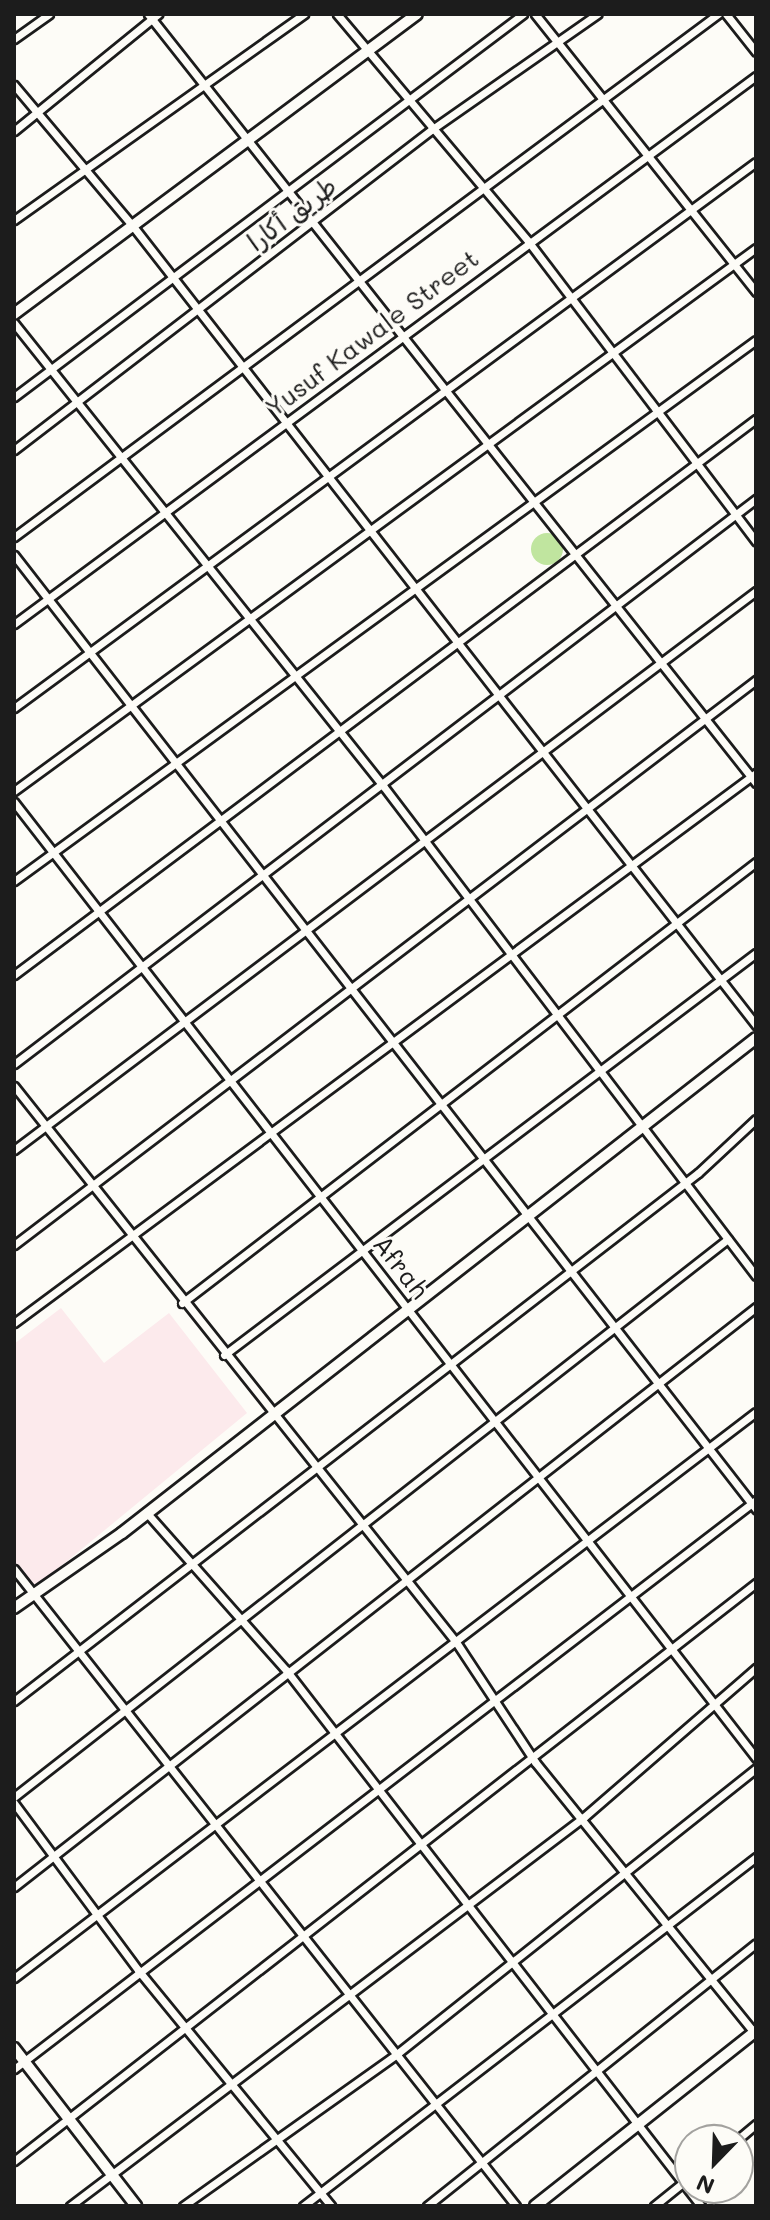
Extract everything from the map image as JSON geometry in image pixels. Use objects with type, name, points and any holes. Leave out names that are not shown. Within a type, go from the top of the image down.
[{"type":"street","points":[[14,39],[49,14]]},
{"type":"street","points":[[14,220],[83,167],[304,14]]},
{"type":"street","points":[[337,14],[478,189],[528,241],[614,351],[694,466],[736,513],[756,541]]},
{"type":"street","points":[[14,314],[367,48],[417,14]]},
{"type":"street","points":[[14,397],[51,373],[291,195],[407,99],[523,14]]},
{"type":"street","points":[[535,14],[650,154],[688,213],[756,292]]},
{"type":"street","name":"طريق أكارا","points":[[14,450],[314,225],[431,130],[597,14]]},
{"type":"street","points":[[14,537],[478,189],[718,14]]},
{"type":"street","points":[[726,14],[756,52]]},
{"type":"street","points":[[14,131],[153,16],[204,83],[252,137],[291,195],[399,334],[538,500],[754,778],[508,952],[134,1239],[14,1323]]},
{"type":"street","name":"Yusuf Kawale Street","points":[[14,624],[165,508],[285,425],[399,334],[756,76]]},
{"type":"street","points":[[14,85],[35,115],[132,225],[170,282],[196,311],[327,482],[420,592],[628,867],[756,1025]]},
{"type":"street","points":[[14,708],[210,569],[756,162]]},
{"type":"street","points":[[14,791],[252,624],[756,248]]},
{"type":"street","points":[[14,323],[74,404],[165,508],[252,624],[384,787],[466,900],[559,1012],[756,1276]]},
{"type":"street","points":[[14,881],[173,761],[298,679],[388,606],[420,592],[538,500],[756,340]]},
{"type":"street","points":[[14,975],[222,822],[339,731],[461,645],[576,551],[756,419]]},
{"type":"street","points":[[14,1064],[384,787],[618,602],[756,499]]},
{"type":"street","points":[[14,555],[85,655],[222,822],[390,1043],[713,1447],[755,1504],[255,1880],[14,2069]]},
{"type":"street","points":[[14,1150],[183,1027],[302,930],[756,591]]},
{"type":"street","points":[[14,1245],[93,1187],[228,1079],[756,680]]},
{"type":"street","name":"Afrah","points":[[14,802],[183,1027],[228,1079],[496,1424],[633,1593],[674,1651],[716,1699],[756,1758]]},
{"type":"street","points":[[182,1303],[756,862]]},
{"type":"street","points":[[224,1355],[360,1247],[483,1160],[756,953]]},
{"type":"street","points":[[14,1608],[146,1512],[406,1306],[645,1128],[756,1038]]},
{"type":"street","points":[[14,1086],[182,1303],[456,1642],[535,1762],[584,1817],[664,1926],[755,2033],[535,2206]]},
{"type":"street","points":[[14,1701],[76,1650],[197,1563],[686,1182],[756,1119]]},
{"type":"street","points":[[331,2206],[272,2139],[190,2030],[138,1970],[101,1912],[14,1800],[122,1708],[496,1424],[614,1326],[728,1239]]},
{"type":"street","points":[[14,1887],[286,1670],[756,1307]]},
{"type":"street","points":[[14,1978],[456,1642],[585,1536],[713,1447],[756,1412]]},
{"type":"street","points":[[146,1512],[197,1563],[286,1670],[330,1735],[424,1847],[463,1903],[674,2163]]},
{"type":"street","points":[[14,1569],[255,1880],[352,1995],[436,2107],[516,2206]]},
{"type":"street","points":[[14,2161],[190,2030],[304,1937],[535,1762],[756,1583]]},
{"type":"street","points":[[70,2206],[352,1995],[463,1903],[584,1817],[716,1699],[756,1668]]},
{"type":"street","points":[[183,2206],[272,2139],[398,2053],[756,1768]]},
{"type":"street","points":[[303,2206],[436,2107],[551,2009],[756,1857]]},
{"type":"street","points":[[427,2206],[603,2072],[756,1943]]},
{"type":"street","points":[[14,2048],[136,2206]]},
{"type":"street","points":[[654,2206],[674,2190]]},
{"type":"shaded area","points":[[61,1308],[104,1363],[169,1313],[247,1413],[32,1590],[14,1566],[14,1344]]},
{"type":"green space","points":[[547,533],[558,538],[563,549],[558,560],[547,565],[536,560],[531,549],[536,538]]}]
